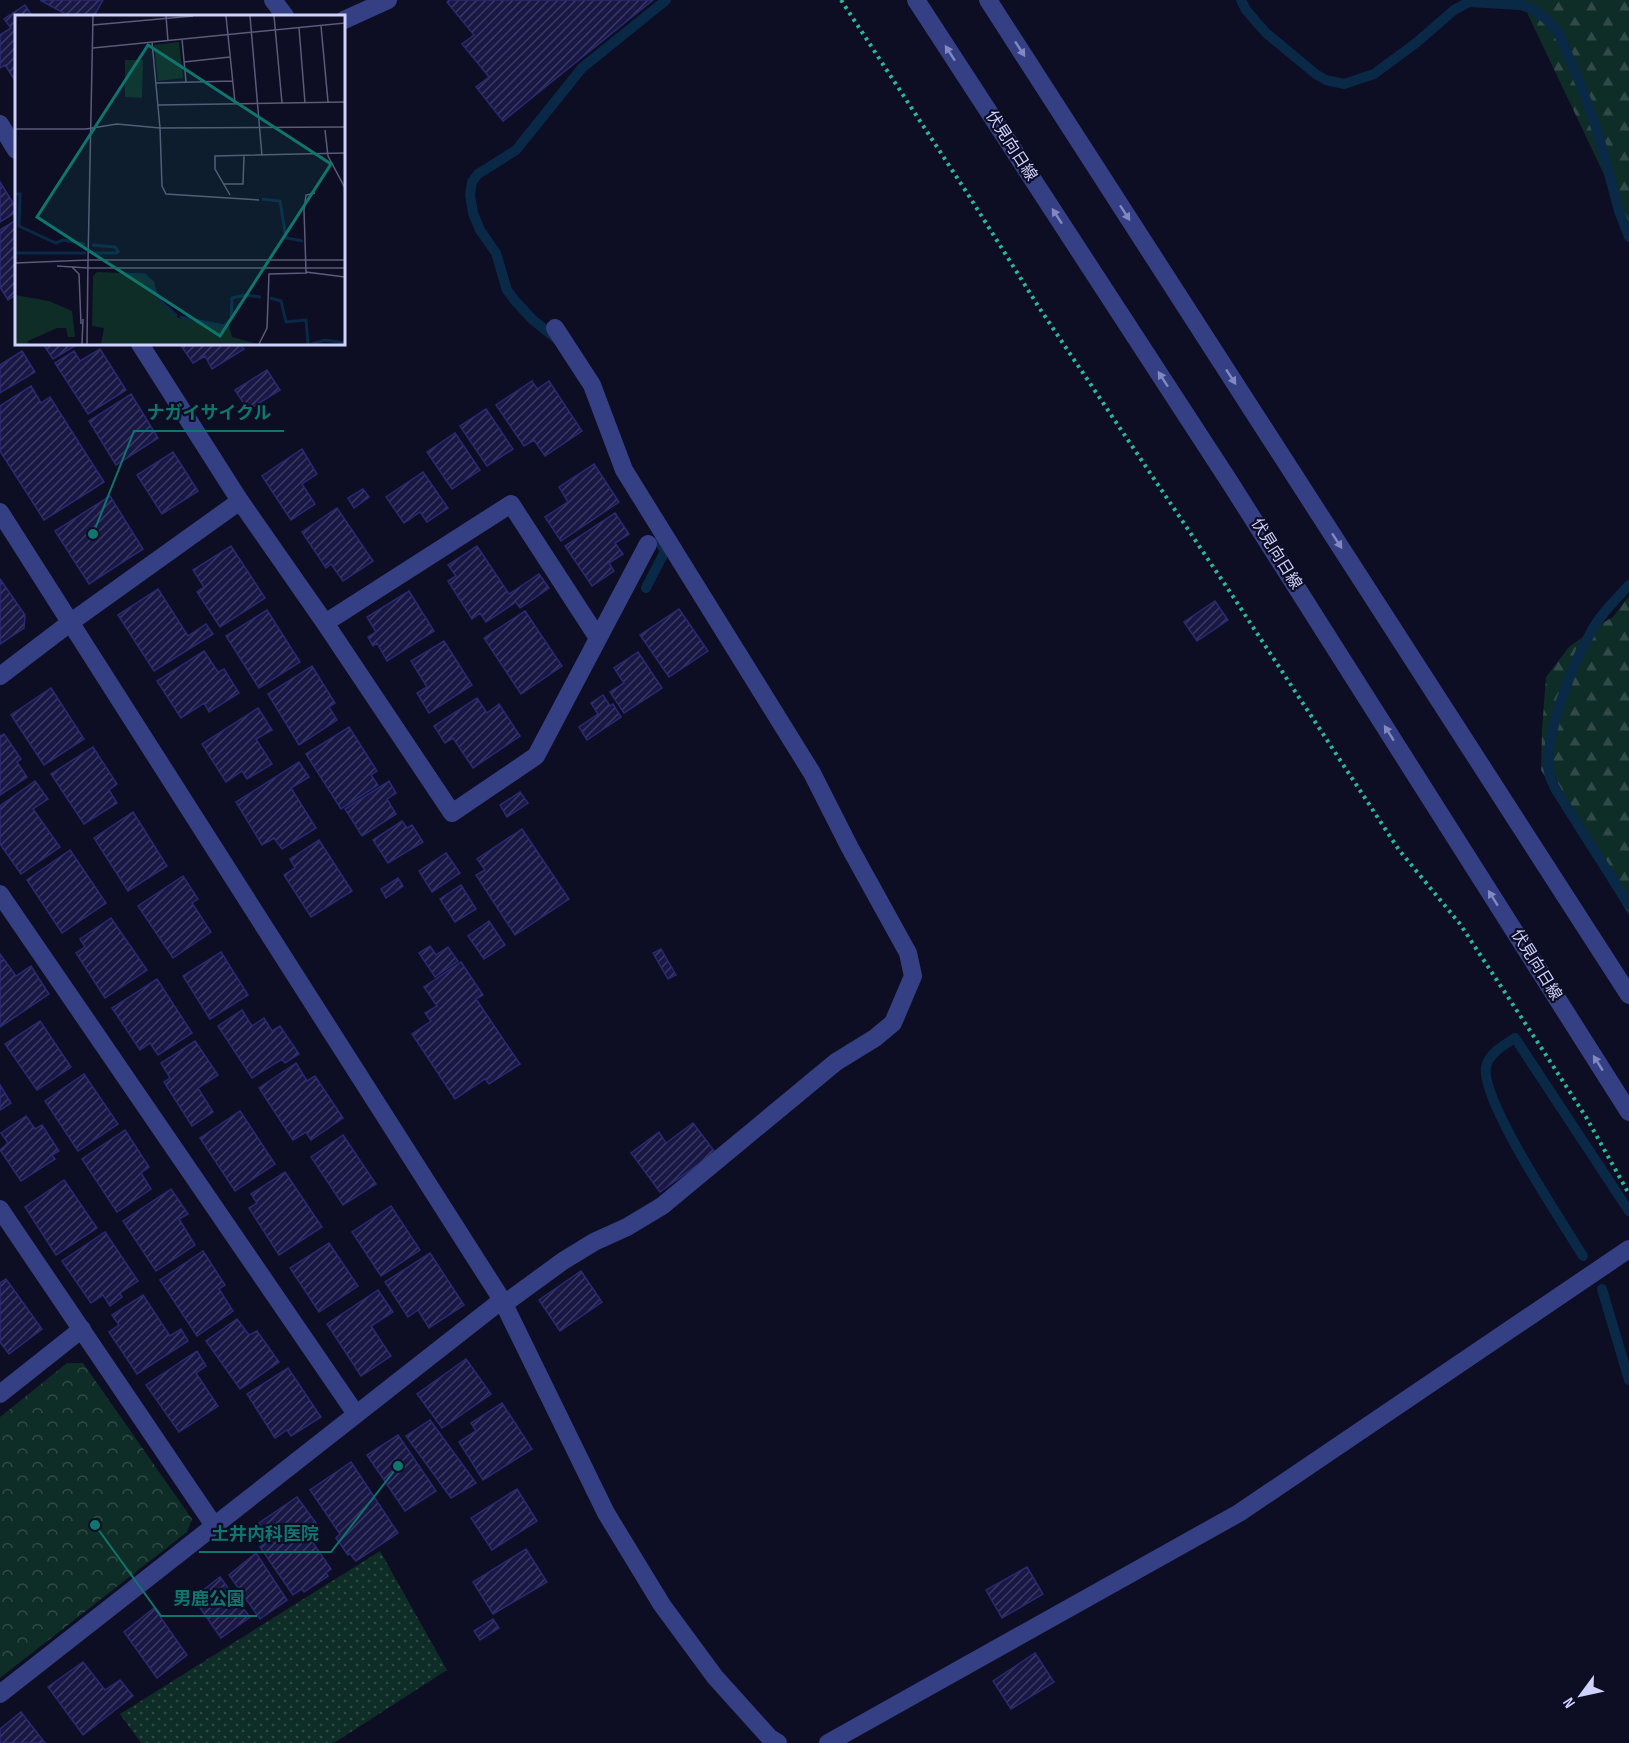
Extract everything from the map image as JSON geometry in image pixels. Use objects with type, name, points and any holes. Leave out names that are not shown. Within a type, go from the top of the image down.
[{"type":"street","points":[[273,0],[284,15]]},
{"type":"street","points":[[345,20],[388,0]]},
{"type":"street","name":"伏見向日線","points":[[916,0],[1229,481],[1629,1112]]},
{"type":"street","points":[[988,0],[1629,995]]},
{"type":"street","points":[[0,124],[15,148]]},
{"type":"street","points":[[0,1694],[213,1524],[503,1302],[594,1242],[627,1227],[662,1206],[836,1062],[893,1023],[913,976],[908,953],[812,773],[624,470],[592,384],[555,328]]},
{"type":"street","points":[[141,345],[240,501],[452,813],[536,756],[648,544]]},
{"type":"street","points":[[0,676],[71,622],[240,501]]},
{"type":"street","points":[[325,623],[511,504],[598,638]]},
{"type":"street","points":[[0,512],[503,1302],[606,1513],[662,1605],[715,1677],[770,1738],[778,1743]]},
{"type":"street","points":[[0,894],[6,916],[356,1414]]},
{"type":"street","points":[[0,1209],[213,1524]]},
{"type":"street","points":[[828,1743],[1239,1513],[1629,1249]]},
{"type":"street","points":[[0,1394],[82,1329]]},
{"type":"path","points":[[841,0],[1040,309],[1224,582],[1399,850],[1460,924],[1532,1032],[1586,1117],[1629,1194]]},
{"type":"green space","points":[[1521,0],[1629,0],[1629,227]]},
{"type":"green space","points":[[1629,596],[1629,915],[1541,770],[1546,677],[1569,647],[1613,617]]},
{"type":"green space","points":[[67,1363],[83,1363],[192,1519],[187,1532],[0,1678],[0,1417]]},
{"type":"green space","points":[[380,1551],[447,1670],[334,1743],[141,1743],[120,1714]]},
{"type":"building","points":[[40,0],[103,0],[95,15],[67,15]]},
{"type":"building","points":[[449,0],[653,0],[503,121],[476,87],[489,77],[462,44],[474,35],[447,2]]},
{"type":"building","points":[[25,5],[31,15],[15,15],[15,80],[5,65],[0,68],[0,35],[11,28],[4,19]]},
{"type":"building","points":[[0,182],[15,206],[15,213],[0,222]]},
{"type":"building","points":[[15,221],[15,296],[8,300],[0,287],[0,230]]},
{"type":"building","points":[[44,345],[76,345],[53,359]]},
{"type":"building","points":[[181,345],[241,345],[244,349],[212,369],[205,356],[193,363]]},
{"type":"building","points":[[100,349],[126,390],[88,414],[55,363],[74,351],[80,361]]},
{"type":"building","points":[[22,351],[35,372],[0,393],[0,365]]},
{"type":"building","points":[[267,370],[280,390],[248,410],[235,390]]},
{"type":"building","points":[[532,381],[537,389],[549,381],[582,431],[545,456],[534,440],[524,446],[496,405]]},
{"type":"building","points":[[31,386],[41,403],[50,397],[104,482],[44,520],[0,451],[0,406]]},
{"type":"building","points":[[131,394],[158,438],[116,465],[89,421]]},
{"type":"building","points":[[486,409],[513,449],[487,466],[460,426]]},
{"type":"building","points":[[455,433],[480,470],[452,489],[427,452]]},
{"type":"building","points":[[302,449],[317,474],[302,484],[315,504],[291,520],[262,476]]},
{"type":"building","points":[[173,452],[198,491],[162,514],[137,475]]},
{"type":"building","points":[[594,464],[619,502],[561,541],[545,517],[568,502],[559,487]]},
{"type":"building","points":[[423,472],[448,508],[427,522],[420,512],[404,523],[386,497]]},
{"type":"building","points":[[363,489],[369,497],[354,508],[348,498]]},
{"type":"building","points":[[110,496],[143,549],[89,584],[55,531]]},
{"type":"building","points":[[337,508],[373,561],[343,581],[331,564],[326,568],[302,532]]},
{"type":"building","points":[[615,513],[629,534],[615,543],[623,554],[609,563],[614,571],[592,586],[565,546]]},
{"type":"building","points":[[231,546],[265,598],[220,627],[197,592],[204,587],[193,570]]},
{"type":"building","points":[[477,546],[509,594],[539,574],[549,588],[520,608],[516,602],[486,622],[480,613],[472,619],[448,581],[456,576],[448,565]]},
{"type":"building","points":[[0,579],[25,615],[24,628],[0,644]]},
{"type":"building","points":[[158,589],[188,636],[206,624],[213,634],[154,671],[118,615]]},
{"type":"building","points":[[409,591],[434,631],[387,661],[377,643],[373,646],[368,637],[376,632],[367,617]]},
{"type":"building","points":[[1215,601],[1228,620],[1197,641],[1184,622]]},
{"type":"building","points":[[679,609],[708,651],[669,677],[640,635]]},
{"type":"building","points":[[267,610],[300,662],[259,688],[226,636]]},
{"type":"building","points":[[525,611],[562,666],[521,694],[484,638]]},
{"type":"building","points":[[444,641],[472,685],[429,713],[417,693],[427,687],[411,661]]},
{"type":"building","points":[[204,651],[218,672],[224,669],[239,693],[209,712],[204,703],[181,718],[157,681]]},
{"type":"building","points":[[638,652],[662,688],[624,713],[610,692],[624,683],[614,668]]},
{"type":"building","points":[[312,666],[335,703],[329,707],[337,720],[299,745],[268,694]]},
{"type":"building","points":[[51,688],[84,739],[44,765],[11,715]]},
{"type":"building","points":[[603,695],[610,706],[613,704],[621,717],[587,740],[579,727],[598,714],[591,703]]},
{"type":"building","points":[[477,698],[487,713],[499,704],[520,736],[473,768],[453,738],[445,743],[434,726]]},
{"type":"building","points":[[258,708],[272,730],[256,739],[272,764],[247,779],[242,771],[226,782],[202,744]]},
{"type":"building","points":[[349,727],[377,771],[371,775],[378,785],[341,809],[306,754]]},
{"type":"building","points":[[4,734],[21,759],[17,762],[27,777],[0,795],[0,736]]},
{"type":"building","points":[[93,747],[117,784],[109,790],[117,803],[84,824],[51,774]]},
{"type":"building","points":[[299,762],[309,777],[291,788],[316,828],[282,849],[274,838],[262,845],[236,802]]},
{"type":"building","points":[[35,781],[48,799],[33,809],[60,847],[21,874],[0,844],[0,806]]},
{"type":"building","points":[[389,781],[396,793],[387,799],[396,814],[362,836],[345,809]]},
{"type":"building","points":[[520,792],[528,803],[507,817],[500,805]]},
{"type":"building","points":[[133,812],[167,866],[128,891],[94,838]]},
{"type":"building","points":[[402,821],[407,828],[412,825],[423,842],[388,863],[373,840]]},
{"type":"building","points":[[522,829],[569,899],[515,935],[476,875],[485,870],[477,859]]},
{"type":"building","points":[[319,840],[352,891],[311,917],[284,875],[295,868],[290,859]]},
{"type":"building","points":[[70,850],[106,903],[62,933],[27,880]]},
{"type":"building","points":[[446,853],[460,873],[432,892],[419,871]]},
{"type":"building","points":[[183,876],[198,899],[192,903],[211,932],[173,958],[138,906]]},
{"type":"building","points":[[398,878],[403,886],[386,898],[381,889]]},
{"type":"building","points":[[461,885],[476,909],[455,922],[440,899]]},
{"type":"building","points":[[111,918],[147,970],[105,998],[76,953],[85,947],[80,939]]},
{"type":"building","points":[[489,921],[505,945],[484,959],[468,936]]},
{"type":"building","points":[[430,946],[436,955],[448,947],[458,961],[435,977],[419,953]]},
{"type":"building","points":[[661,949],[676,975],[668,979],[653,953]]},
{"type":"building","points":[[221,952],[248,995],[210,1019],[183,976]]},
{"type":"building","points":[[0,954],[16,976],[31,966],[49,994],[0,1027]]},
{"type":"building","points":[[461,962],[483,995],[476,999],[520,1064],[489,1084],[485,1079],[455,1099],[412,1034],[431,1021],[425,1013],[437,1006],[424,987]]},
{"type":"building","points":[[157,979],[192,1033],[158,1055],[150,1043],[140,1050],[112,1008]]},
{"type":"building","points":[[242,1010],[252,1026],[264,1018],[272,1031],[280,1026],[299,1054],[285,1063],[282,1059],[252,1078],[218,1026]]},
{"type":"building","points":[[40,1021],[71,1067],[37,1090],[5,1044]]},
{"type":"building","points":[[195,1041],[218,1075],[198,1088],[213,1112],[192,1126],[164,1082],[170,1078],[161,1063]]},
{"type":"building","points":[[296,1063],[307,1081],[315,1076],[343,1118],[311,1140],[306,1132],[293,1140],[259,1088]]},
{"type":"building","points":[[84,1074],[118,1124],[78,1151],[45,1101]]},
{"type":"building","points":[[0,1085],[11,1103],[0,1110]]},
{"type":"building","points":[[240,1111],[275,1164],[235,1191],[200,1138]]},
{"type":"building","points":[[26,1116],[35,1129],[42,1125],[59,1151],[52,1155],[55,1159],[21,1181],[0,1150],[8,1143],[1,1133]]},
{"type":"building","points":[[693,1123],[715,1152],[660,1192],[631,1153],[659,1132],[666,1143]]},
{"type":"building","points":[[125,1130],[149,1167],[141,1173],[151,1189],[117,1212],[82,1159]]},
{"type":"building","points":[[343,1135],[376,1184],[343,1205],[311,1157]]},
{"type":"building","points":[[285,1172],[322,1227],[279,1255],[249,1208],[257,1203],[251,1194]]},
{"type":"building","points":[[64,1180],[97,1228],[56,1255],[25,1207]]},
{"type":"building","points":[[171,1189],[188,1214],[179,1219],[195,1245],[156,1271],[123,1221]]},
{"type":"building","points":[[391,1206],[420,1250],[381,1276],[352,1232]]},
{"type":"building","points":[[105,1232],[138,1281],[120,1293],[122,1297],[110,1306],[103,1295],[91,1303],[62,1261]]},
{"type":"building","points":[[329,1243],[358,1286],[319,1312],[290,1268]]},
{"type":"building","points":[[203,1251],[225,1285],[219,1289],[233,1311],[197,1336],[160,1280]]},
{"type":"building","points":[[430,1253],[464,1305],[429,1328],[418,1310],[408,1317],[385,1282]]},
{"type":"building","points":[[581,1271],[602,1302],[560,1331],[539,1300]]},
{"type":"building","points":[[6,1279],[42,1329],[9,1354],[0,1342],[0,1283]]},
{"type":"building","points":[[378,1290],[393,1312],[371,1326],[391,1356],[361,1376],[327,1324]]},
{"type":"building","points":[[143,1295],[170,1336],[181,1329],[188,1341],[137,1374],[109,1332],[119,1325],[112,1315]]},
{"type":"building","points":[[237,1319],[249,1335],[257,1331],[279,1362],[240,1389],[206,1341]]},
{"type":"building","points":[[197,1351],[206,1366],[196,1373],[218,1406],[179,1432],[146,1385]]},
{"type":"building","points":[[466,1359],[491,1394],[442,1428],[417,1394]]},
{"type":"building","points":[[288,1368],[321,1417],[291,1436],[287,1430],[275,1438],[247,1394]]},
{"type":"building","points":[[502,1403],[532,1449],[483,1480],[459,1442],[476,1431],[471,1423]]},
{"type":"building","points":[[430,1420],[476,1483],[451,1498],[406,1436]]},
{"type":"building","points":[[398,1435],[436,1491],[405,1511],[367,1455]]},
{"type":"building","points":[[351,1462],[398,1533],[356,1561],[349,1553],[348,1555],[336,1538],[340,1534],[310,1490]]},
{"type":"building","points":[[517,1489],[537,1521],[492,1550],[471,1518]]},
{"type":"building","points":[[297,1497],[316,1523],[305,1531],[331,1569],[326,1573],[328,1576],[304,1592],[302,1589],[293,1595],[260,1547],[271,1539],[259,1523]]},
{"type":"building","points":[[526,1549],[547,1582],[493,1614],[473,1582]]},
{"type":"building","points":[[256,1553],[287,1600],[260,1619],[229,1575]]},
{"type":"building","points":[[1027,1567],[1043,1594],[1002,1618],[986,1590]]},
{"type":"building","points":[[220,1577],[250,1617],[221,1638],[193,1598]]},
{"type":"building","points":[[154,1608],[187,1655],[157,1678],[124,1632]]},
{"type":"building","points":[[493,1619],[499,1628],[480,1640],[474,1631]]},
{"type":"building","points":[[1035,1653],[1054,1682],[1011,1709],[993,1681]]},
{"type":"building","points":[[83,1662],[105,1690],[120,1680],[133,1696],[83,1735],[48,1687]]},
{"type":"building","points":[[21,1712],[45,1743],[0,1743],[0,1729]]},
{"type":"waterway","points":[[558,340],[533,320],[507,290],[496,253],[480,230],[473,213],[470,195],[472,182],[478,174],[516,150],[582,68],[666,0]]},
{"type":"waterway","points":[[1241,0],[1246,10],[1266,33],[1317,75],[1326,80],[1344,84],[1374,74],[1416,43],[1454,10],[1469,2],[1520,5],[1533,9],[1558,32],[1580,83],[1598,133],[1619,211],[1629,237]]},
{"type":"waterway","points":[[646,588],[665,551],[659,541]]},
{"type":"waterway","points":[[1629,585],[1599,619],[1576,663],[1554,724],[1548,762],[1550,777],[1556,790],[1629,905]]},
{"type":"waterway","points":[[1583,1256],[1525,1162],[1496,1106],[1488,1083],[1486,1067],[1490,1058],[1498,1050],[1515,1038],[1629,1211]]},
{"type":"waterway","points":[[1602,1289],[1629,1380]]},
{"type":"place","name":"ナガイサイクル","points":[[93,534]]},
{"type":"place","name":"土井内科医院","points":[[398,1466]]},
{"type":"place","name":"男鹿公園","points":[[95,1525]]}]
